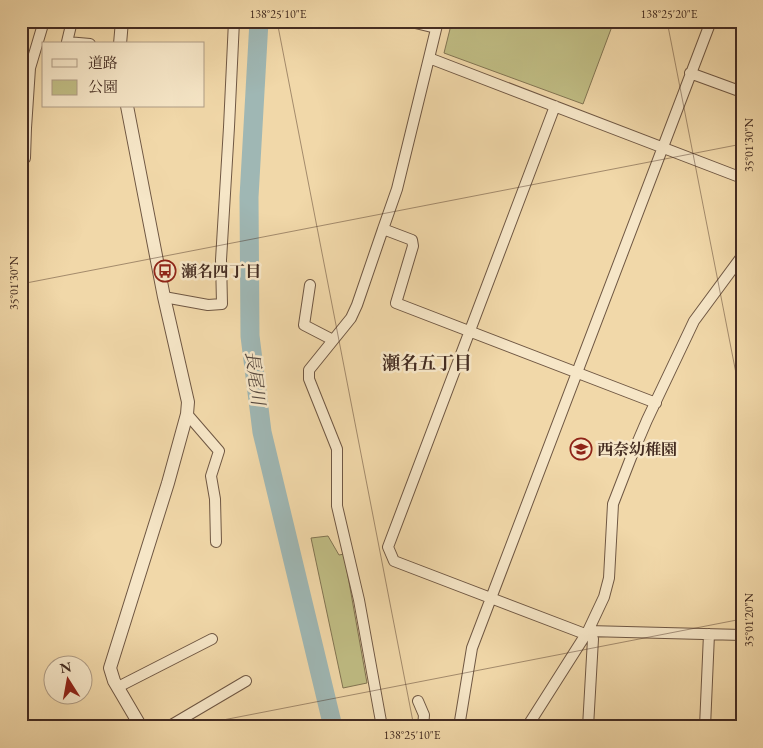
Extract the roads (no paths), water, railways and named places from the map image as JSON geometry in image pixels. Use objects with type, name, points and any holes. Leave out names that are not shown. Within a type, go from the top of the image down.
[{"type":"street","points":[[26,158],[24,128],[30,68],[44,21]]},
{"type":"street","points":[[67,42],[72,21]]},
{"type":"street","points":[[120,42],[122,21]]},
{"type":"street","points":[[164,297],[208,305],[222,304],[221,260],[234,21]]},
{"type":"street","points":[[382,727],[359,600],[337,506],[337,449],[309,379],[309,370],[350,318],[357,305],[397,189],[437,25],[408,21]]},
{"type":"street","points":[[459,727],[472,648],[711,21]]},
{"type":"street","points":[[429,58],[742,178]]},
{"type":"street","points":[[690,73],[742,92]]},
{"type":"street","points":[[555,106],[388,546],[394,561],[587,633],[742,635]]},
{"type":"street","points":[[127,108],[164,297],[188,402],[187,414],[168,483],[110,668],[118,687],[141,727]]},
{"type":"street","points":[[382,229],[412,240],[413,246],[396,303],[656,403]]},
{"type":"street","points":[[527,727],[587,633],[604,597],[609,578],[613,504],[632,455],[694,322],[742,256]]},
{"type":"street","points":[[310,285],[304,325],[333,340]]},
{"type":"street","points":[[187,414],[219,451],[211,476],[216,499],[216,542]]},
{"type":"street","points":[[587,633],[593,639],[588,727]]},
{"type":"street","points":[[706,727],[709,634]]},
{"type":"street","points":[[118,687],[212,640]]},
{"type":"street","points":[[168,727],[246,681]]},
{"type":"street","points":[[418,701],[424,715],[423,727]]},
{"type":"waterway","name":"長尾川","points":[[259,21],[249,197],[250,336],[262,432],[333,727]]},
{"type":"place","name":"瀬名四丁目","points":[[165,271]]},
{"type":"place","name":"西奈幼稚園","points":[[581,449]]},
{"type":"district","name":"瀬名五丁目","points":[[427,363]]}]
